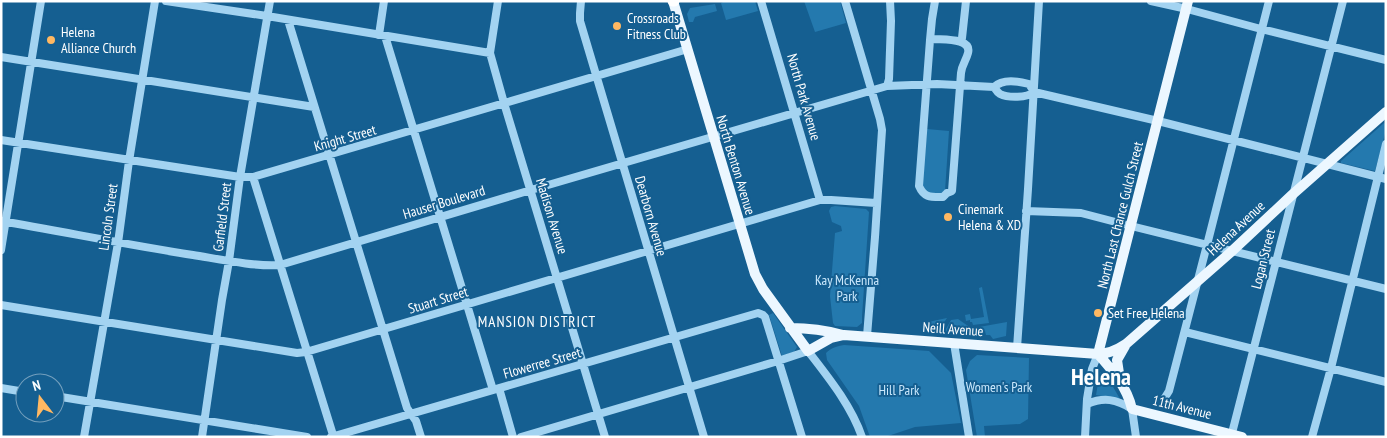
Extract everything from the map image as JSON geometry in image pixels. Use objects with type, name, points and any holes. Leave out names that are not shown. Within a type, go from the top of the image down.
[{"type":"main road","name":"North Benton Avenue","points":[[674,1],[752,265],[759,282],[790,328]]},
{"type":"main road","name":"North Last Chance Gulch Street","points":[[1098,354],[1188,5]]},
{"type":"main road","name":"Helena Avenue","points":[[1098,354],[1112,352],[1126,344],[1386,112]]},
{"type":"main road","points":[[790,328],[812,328],[844,335]]},
{"type":"main road","points":[[790,328],[808,351]]},
{"type":"main road","name":"Neill Avenue","points":[[808,351],[831,338],[844,335],[1098,354]]},
{"type":"main road","points":[[1120,381],[1118,360],[1126,344]]},
{"type":"main road","points":[[1098,354],[1120,381],[1132,409]]},
{"type":"main road","name":"11th Avenue","points":[[1132,409],[1235,436]]},
{"type":"street","points":[[1,250],[3,222],[41,1]]},
{"type":"street","name":"Lincoln Street","points":[[84,437],[118,243],[129,161],[155,1]]},
{"type":"street","points":[[166,1],[490,53]]},
{"type":"street","name":"Garfield Street","points":[[202,437],[230,261],[240,177],[270,1]]},
{"type":"street","points":[[384,1],[382,35],[467,304],[513,437]]},
{"type":"street","name":"Madison Avenue","points":[[498,1],[490,53],[605,437]]},
{"type":"street","name":"Dearborn Avenue","points":[[581,1],[580,21],[704,437]]},
{"type":"street","name":"North Park Avenue","points":[[761,1],[820,200]]},
{"type":"street","points":[[845,1],[882,130],[867,336]]},
{"type":"street","points":[[887,86],[889,79],[891,29],[890,1]]},
{"type":"street","points":[[930,40],[955,40],[966,45],[968,48],[962,65],[952,191],[943,197],[928,196],[922,192],[919,186],[930,40],[935,1]]},
{"type":"street","points":[[962,38],[966,1]]},
{"type":"street","points":[[964,17],[971,1]]},
{"type":"street","points":[[1016,348],[1034,92],[1038,1]]},
{"type":"street","points":[[1151,1],[1188,5],[1262,29],[1386,60]]},
{"type":"street","points":[[1164,399],[1169,391],[1269,1]]},
{"type":"street","name":"Logan Street","points":[[1235,436],[1253,348],[1343,1]]},
{"type":"street","points":[[288,20],[382,330],[407,408],[416,422],[421,437]]},
{"type":"street","name":"Knight Street","points":[[1,140],[129,161],[253,178],[688,49]]},
{"type":"street","points":[[1,57],[314,107]]},
{"type":"street","points":[[1034,92],[1030,96],[1001,95],[994,87],[1002,82],[1026,83],[1030,85],[1034,92],[1158,121],[1386,179]]},
{"type":"street","name":"Hauser Boulevard","points":[[3,222],[230,261],[271,266],[280,265],[887,86],[927,84],[994,87]]},
{"type":"street","points":[[1312,437],[1331,368],[1386,144]]},
{"type":"street","points":[[253,178],[332,436]]},
{"type":"street","name":"Stuart Street","points":[[1,306],[297,353],[306,352],[820,200],[876,203]]},
{"type":"street","points":[[1026,211],[1082,213],[1386,290]]},
{"type":"street","name":"Flowerree Street","points":[[332,436],[755,313],[761,313],[765,317],[778,361]]},
{"type":"street","points":[[1184,332],[1386,382]]},
{"type":"street","points":[[954,343],[969,437]]},
{"type":"street","points":[[521,437],[808,351],[845,402],[862,437]]},
{"type":"street","name":"North Last Chance Gulch Street","points":[[1085,437],[1092,369],[1098,354]]},
{"type":"street","points":[[778,361],[802,437]]},
{"type":"street","points":[[1,388],[15,390]]},
{"type":"street","points":[[65,398],[307,437]]},
{"type":"street","name":"11th Avenue","points":[[1087,404],[1103,399],[1124,404],[1132,409]]},
{"type":"street","points":[[1132,409],[1136,437]]},
{"type":"green space","points":[[725,1],[755,1],[758,11],[726,20],[721,3]]},
{"type":"green space","points":[[804,1],[840,1],[846,23],[815,32]]},
{"type":"green space","points":[[715,4],[717,11],[695,17],[693,22],[689,22],[687,14],[690,8]]},
{"type":"green space","points":[[1384,123],[1386,124],[1386,130],[1375,171],[1341,163],[1341,161]]},
{"type":"green space","points":[[927,129],[949,131],[945,191],[943,193],[929,194],[922,186]]},
{"type":"green space","name":"Kay McKenna Park","points":[[831,207],[866,209],[869,212],[862,323],[857,327],[835,326],[833,323],[830,296],[835,233],[842,231],[841,226],[832,222],[829,211]]},
{"type":"green space","points":[[982,287],[989,323],[973,325],[970,320],[966,321],[965,315],[970,314],[971,319],[984,317],[979,288]]},
{"type":"green space","points":[[773,313],[797,347],[794,352],[782,356],[769,315]]},
{"type":"green space","points":[[947,318],[937,333],[934,334],[930,330],[928,322]]},
{"type":"green space","points":[[958,319],[984,337],[943,334],[951,320]]},
{"type":"green space","points":[[1007,322],[1006,336],[993,339],[990,335],[986,335],[983,329],[979,330],[979,327]]},
{"type":"green space","name":"Hill Park","points":[[844,345],[929,351],[951,373],[961,423],[915,427],[885,437],[870,437],[859,406],[827,360],[826,353],[828,351]]},
{"type":"green space","name":"Women's Park","points":[[977,355],[1029,358],[1028,419],[1020,424],[984,426],[985,437],[977,437],[966,370],[970,361]]},
{"type":"green space","points":[[1100,372],[1112,385],[1120,399],[1096,395]]},
{"type":"place","name":"Crossroads Fitness Club","points":[[617,26]]},
{"type":"place","name":"Helena Alliance Church","points":[[51,40]]},
{"type":"place","name":"Cinemark Helena & XD","points":[[948,217]]},
{"type":"place","name":"Set Free Helena","points":[[1098,313]]},
{"type":"district","name":"MANSION DISTRICT","points":[[537,321]]},
{"type":"district","name":"Helena","points":[[1101,376]]}]
